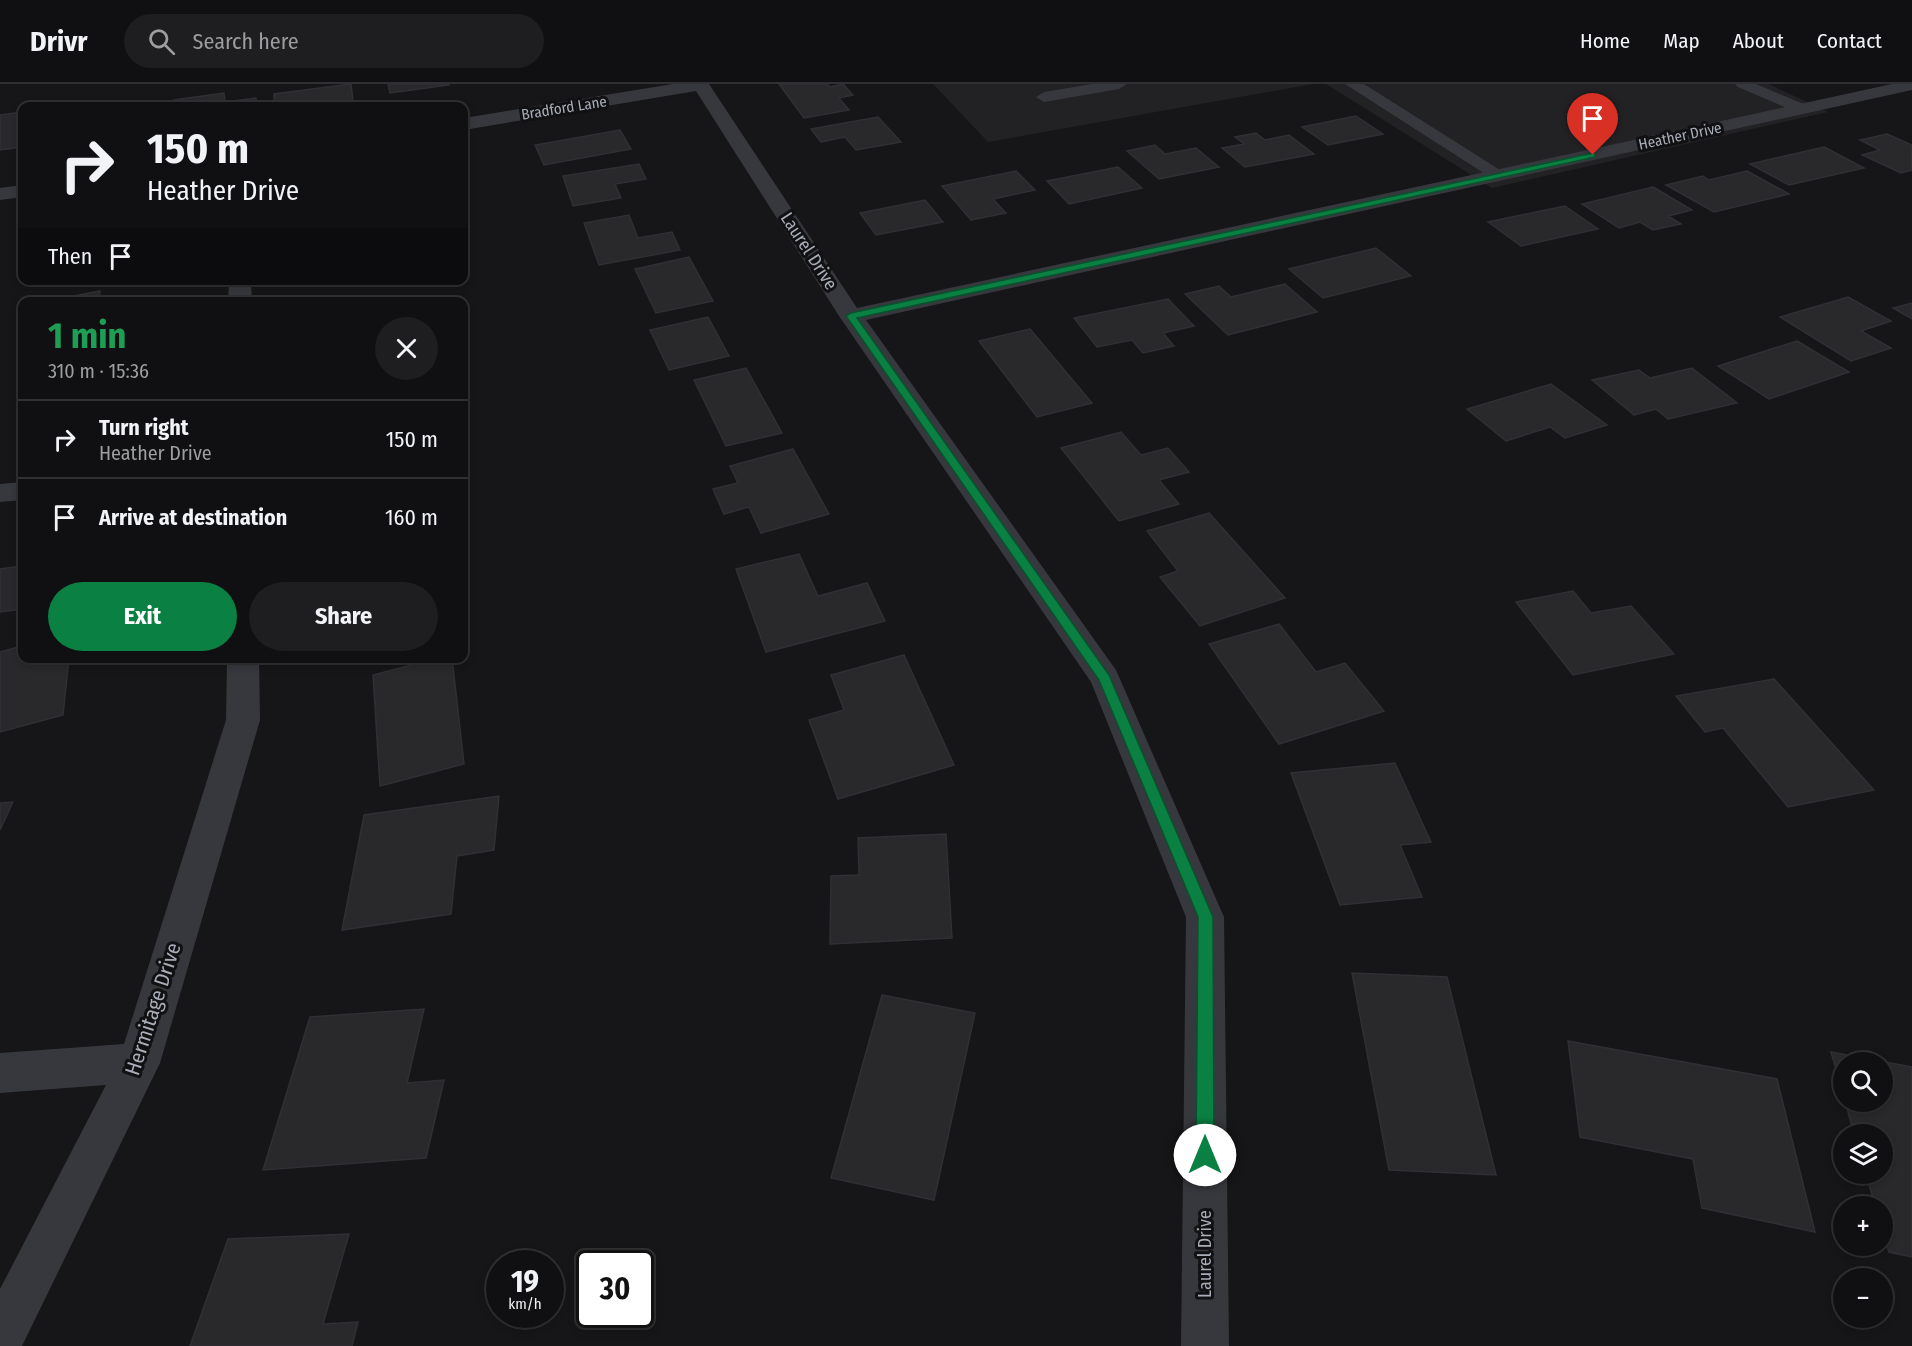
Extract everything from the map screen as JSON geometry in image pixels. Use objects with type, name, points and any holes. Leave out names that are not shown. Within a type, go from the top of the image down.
[{"type":"street","name":"Bradford Lane","points":[[468,123],[700,85]]},
{"type":"street","name":"Laurel Drive","points":[[700,85],[851,316],[1105,678],[1205,917],[1205,1346]]},
{"type":"street","name":"Heather Drive","points":[[851,316],[1912,86]]},
{"type":"street","points":[[0,194],[18,192]]},
{"type":"street","points":[[0,493],[18,491]]},
{"type":"street","name":"Hermitage Drive","points":[[0,1339],[139,1063],[243,720],[243,663]]},
{"type":"street","points":[[0,1074],[139,1063]]},
{"type":"lane","points":[[1044,97],[1119,84]]},
{"type":"lane","points":[[1353,84],[1499,175]]},
{"type":"lane","points":[[1743,84],[1802,110]]},
{"type":"shaded area","points":[[933,84],[1313,84],[988,142]]},
{"type":"shaded area","points":[[1326,84],[1769,84],[1828,112],[1492,188]]},
{"type":"building","points":[[351,84],[353,100],[274,102],[274,94]]},
{"type":"building","points":[[388,84],[448,84],[449,85],[390,93]]},
{"type":"building","points":[[779,84],[827,84],[830,87],[843,84],[853,95],[839,98],[849,110],[804,118]]},
{"type":"building","points":[[224,93],[225,102],[174,102],[174,100]]},
{"type":"building","points":[[256,98],[256,102],[225,102]]},
{"type":"building","points":[[18,113],[18,148],[0,150],[0,115]]},
{"type":"building","points":[[1356,116],[1383,134],[1328,145],[1302,127]]},
{"type":"building","points":[[878,117],[901,142],[856,150],[845,137],[821,142],[811,129]]},
{"type":"building","points":[[620,130],[631,149],[544,165],[535,145]]},
{"type":"building","points":[[1256,133],[1265,140],[1289,135],[1314,154],[1245,167],[1222,148],[1244,144],[1235,137]]},
{"type":"building","points":[[1887,134],[1912,145],[1912,170],[1901,173],[1862,155],[1880,150],[1860,140]]},
{"type":"building","points":[[1155,145],[1165,154],[1196,148],[1219,167],[1159,179],[1127,151]]},
{"type":"building","points":[[1824,147],[1864,168],[1789,185],[1750,164]]},
{"type":"building","points":[[639,164],[646,179],[615,184],[621,198],[573,206],[563,176]]},
{"type":"building","points":[[1118,167],[1142,188],[1069,204],[1047,181]]},
{"type":"building","points":[[1016,171],[1035,190],[993,199],[1006,213],[971,220],[942,186]]},
{"type":"building","points":[[1747,171],[1789,194],[1714,212],[1666,185],[1703,176],[1709,180]]},
{"type":"building","points":[[1653,187],[1692,210],[1668,216],[1681,224],[1653,230],[1640,222],[1619,228],[1582,204]]},
{"type":"building","points":[[925,200],[943,222],[876,235],[860,213]]},
{"type":"building","points":[[1565,206],[1598,229],[1521,246],[1488,222]]},
{"type":"building","points":[[629,215],[638,238],[672,232],[680,250],[599,265],[584,223]]},
{"type":"building","points":[[1376,248],[1411,276],[1323,298],[1289,269]]},
{"type":"building","points":[[689,257],[713,301],[656,313],[635,269]]},
{"type":"building","points":[[1285,284],[1317,312],[1228,335],[1185,294],[1219,286],[1231,297]]},
{"type":"building","points":[[100,291],[99,297],[68,297]]},
{"type":"building","points":[[1848,297],[1891,321],[1861,331],[1891,348],[1851,361],[1780,317]]},
{"type":"building","points":[[1168,299],[1194,326],[1163,333],[1174,346],[1143,353],[1132,340],[1097,347],[1074,318]]},
{"type":"building","points":[[1912,303],[1912,319],[1893,308]]},
{"type":"building","points":[[708,317],[729,356],[669,370],[650,330]]},
{"type":"building","points":[[1030,329],[1092,403],[1037,417],[979,341]]},
{"type":"building","points":[[1797,341],[1849,372],[1769,399],[1718,366]]},
{"type":"building","points":[[746,368],[782,433],[726,446],[694,380]]},
{"type":"building","points":[[1692,368],[1737,403],[1668,419],[1656,409],[1634,415],[1592,380],[1639,370],[1650,378]]},
{"type":"building","points":[[1551,384],[1607,425],[1565,438],[1550,427],[1506,441],[1467,409]]},
{"type":"building","points":[[1121,432],[1141,455],[1168,448],[1189,472],[1159,480],[1179,504],[1119,521],[1061,448]]},
{"type":"building","points":[[793,449],[829,514],[761,533],[749,507],[724,514],[713,489],[738,483],[730,466]]},
{"type":"building","points":[[1209,513],[1285,598],[1200,626],[1160,577],[1178,571],[1147,531]]},
{"type":"building","points":[[799,554],[818,596],[867,583],[885,621],[766,652],[736,569]]},
{"type":"building","points":[[18,567],[18,610],[0,612],[0,569]]},
{"type":"building","points":[[1573,591],[1591,613],[1631,606],[1674,654],[1573,675],[1516,602]]},
{"type":"building","points":[[1279,624],[1316,672],[1345,663],[1384,711],[1279,744],[1209,644]]},
{"type":"building","points":[[18,647],[18,663],[68,663],[63,715],[0,732],[0,652]]},
{"type":"building","points":[[904,655],[954,765],[838,799],[809,720],[844,710],[831,675]]},
{"type":"building","points":[[419,663],[453,663],[464,764],[380,786],[373,675]]},
{"type":"building","points":[[1774,679],[1874,790],[1788,807],[1723,728],[1705,732],[1676,696]]},
{"type":"building","points":[[1395,763],[1431,842],[1400,845],[1422,897],[1340,905],[1291,773]]},
{"type":"building","points":[[499,796],[494,850],[457,856],[451,914],[342,930],[364,815]]},
{"type":"building","points":[[13,802],[0,830],[0,803]]},
{"type":"building","points":[[946,834],[952,938],[830,944],[831,876],[859,875],[858,838]]},
{"type":"building","points":[[1352,973],[1447,977],[1496,1175],[1389,1170]]},
{"type":"building","points":[[882,995],[975,1013],[934,1200],[831,1178]]},
{"type":"building","points":[[424,1009],[407,1083],[444,1080],[426,1158],[263,1170],[310,1017]]},
{"type":"building","points":[[1568,1041],[1777,1079],[1815,1232],[1702,1208],[1693,1159],[1580,1137]]},
{"type":"building","points":[[1893,1063],[1912,1067],[1912,1257],[1893,1253],[1893,1196],[1872,1196],[1869,1184],[1893,1184],[1893,1124],[1851,1124],[1848,1112],[1893,1112]]},
{"type":"building","points":[[349,1234],[323,1324],[358,1322],[352,1346],[190,1346],[228,1239]]},
{"type":"route","points":[[1205,1155],[1205,917],[1105,678],[851,316],[1593,155]]}]
